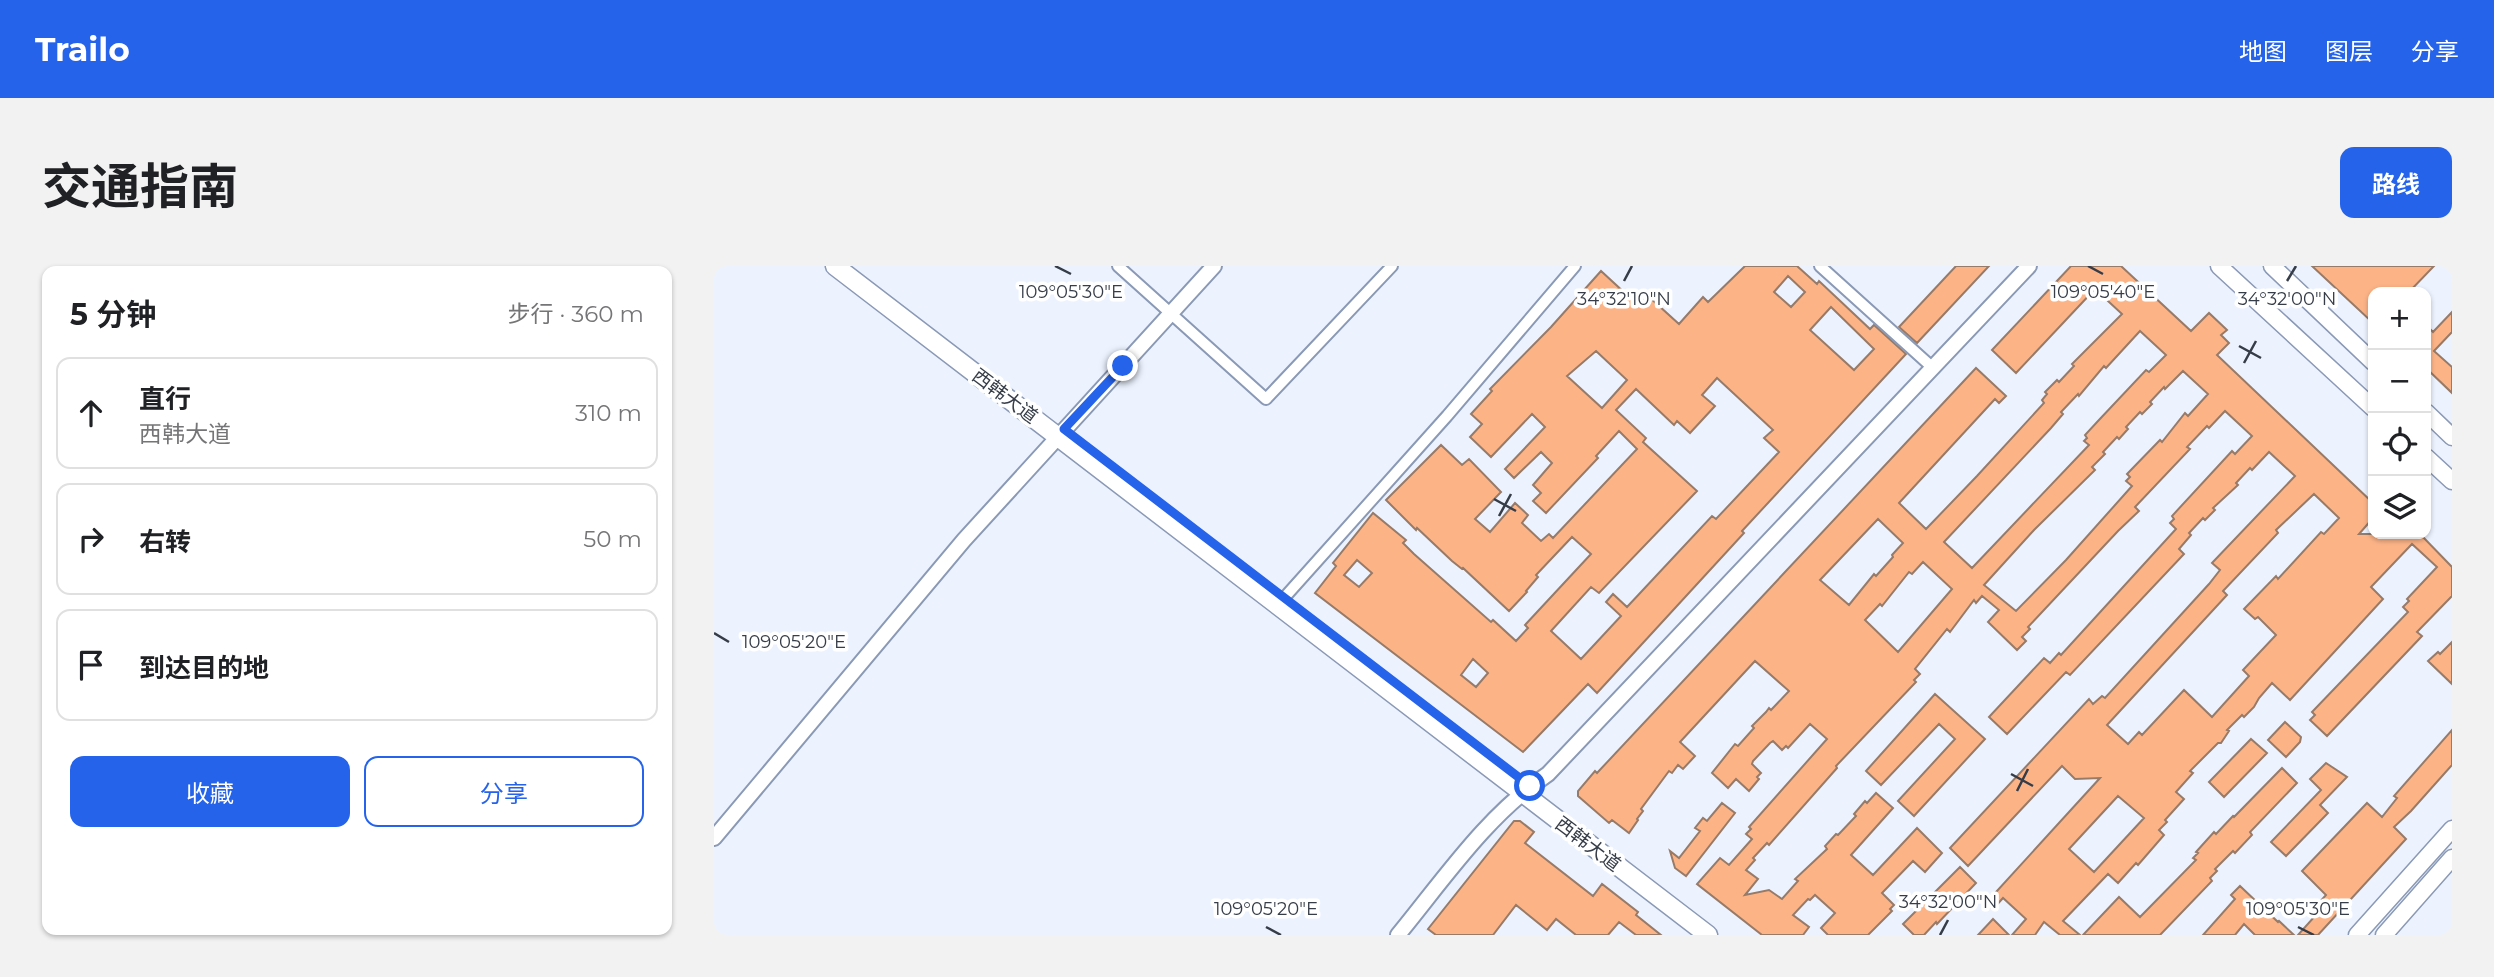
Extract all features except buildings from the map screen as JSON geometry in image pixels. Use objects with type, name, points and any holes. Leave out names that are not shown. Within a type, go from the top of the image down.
[{"type":"main road","name":"西韩大道","points":[[835,266],[1284,598],[1708,935]]},
{"type":"main road","name":"西韩大道","points":[[852,266],[1061,433],[1526,790],[1724,935]]},
{"type":"main road","points":[[2219,266],[2368,403]]},
{"type":"main road","points":[[2272,266],[2368,357]]},
{"type":"main road","points":[[2427,413],[2452,437]]},
{"type":"main road","points":[[2431,462],[2452,481]]},
{"type":"main road","points":[[2357,935],[2452,829]]},
{"type":"main road","points":[[2384,935],[2452,858]]},
{"type":"street","points":[[1118,266],[1266,399],[1392,266]]},
{"type":"street","points":[[714,838],[964,540],[1214,266]]},
{"type":"street","points":[[1284,598],[1447,416],[1575,266]]},
{"type":"street","points":[[1819,266],[1933,368]]},
{"type":"street","points":[[1398,935],[1486,828],[1526,790],[1548,774],[2029,266]]},
{"type":"route","points":[[1123,366],[1064,429],[1530,786]]}]
